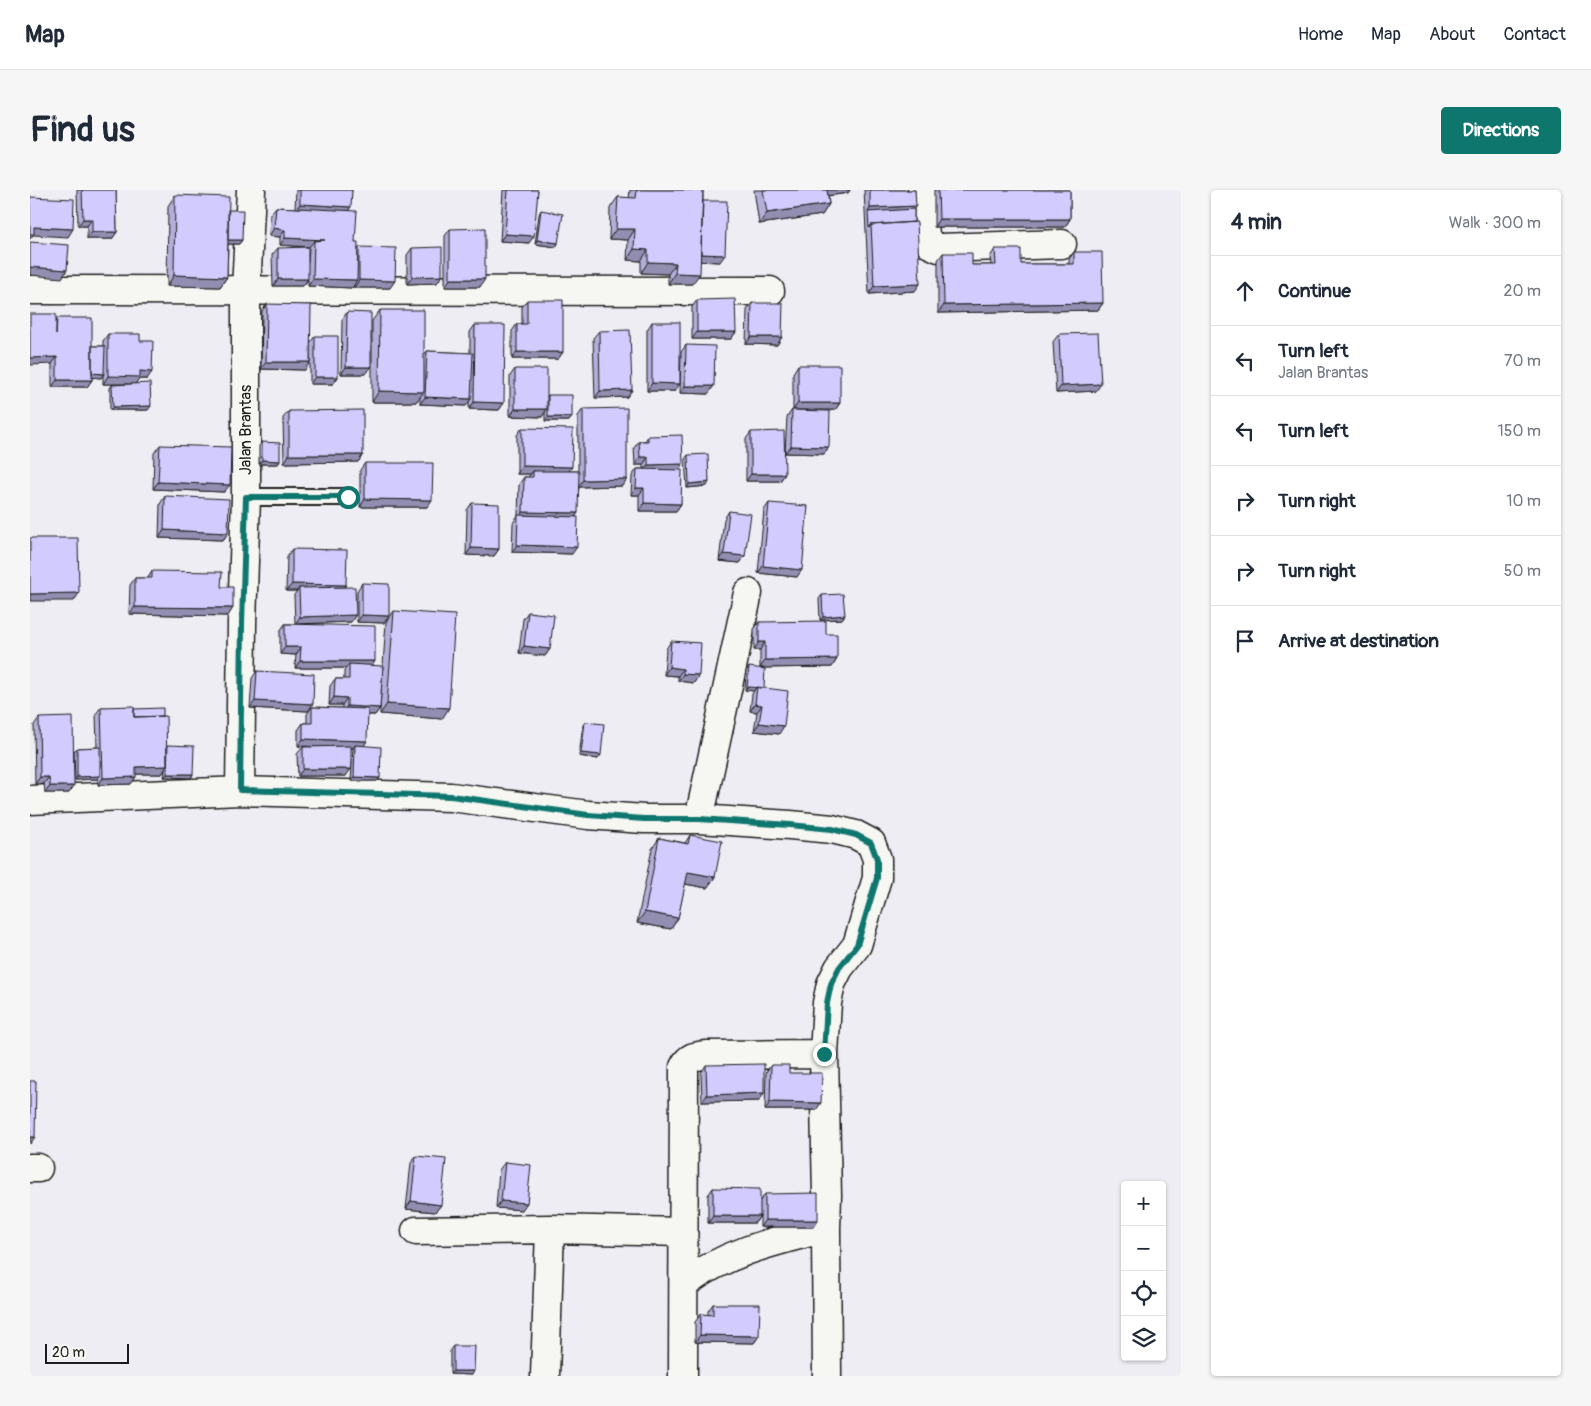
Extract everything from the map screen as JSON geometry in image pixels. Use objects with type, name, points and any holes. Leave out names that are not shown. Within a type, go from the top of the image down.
[{"type":"street","name":"Jalan Brantas","points":[[240,790],[246,497],[246,290],[251,190]]},
{"type":"street","points":[[922,190],[925,236],[930,244],[939,248],[1062,244]]},
{"type":"street","points":[[30,290],[770,291]]},
{"type":"street","points":[[699,819],[748,592]]},
{"type":"street","points":[[30,800],[240,790],[451,796],[588,815],[644,819],[699,819],[832,829],[856,835],[871,843],[877,859],[877,878],[857,945],[839,968],[831,984],[827,1003],[824,1054],[828,1196],[826,1228],[827,1376]]},
{"type":"street","points":[[683,1376],[684,1067],[687,1061],[694,1056],[824,1054]]},
{"type":"street","points":[[684,1284],[714,1264],[736,1254],[774,1241],[826,1228]]},
{"type":"street","points":[[416,1231],[550,1229],[683,1232]]},
{"type":"street","points":[[545,1376],[550,1229]]},
{"type":"lane","points":[[246,497],[348,497]]},
{"type":"building","points":[[82,190],[116,190],[117,232],[92,232],[92,219],[83,219]]},
{"type":"building","points":[[300,190],[352,190],[351,207],[300,204]]},
{"type":"building","points":[[508,190],[538,190],[534,236],[505,234]]},
{"type":"building","points":[[637,190],[703,190],[700,274],[675,273],[676,263],[648,262],[648,250],[634,249],[635,229],[616,229],[618,197],[636,198]]},
{"type":"building","points":[[763,190],[827,190],[829,204],[767,213]]},
{"type":"building","points":[[870,190],[915,190],[916,206],[870,208]]},
{"type":"building","points":[[938,190],[1070,190],[1070,219],[939,219]]},
{"type":"building","points":[[175,195],[229,197],[227,277],[174,275]]},
{"type":"building","points":[[30,197],[74,199],[73,229],[34,227],[34,234],[30,234]]},
{"type":"building","points":[[703,201],[727,201],[725,255],[701,254]]},
{"type":"building","points":[[276,207],[357,211],[355,242],[358,242],[357,280],[313,279],[314,241],[325,240],[285,238],[285,230],[274,228]]},
{"type":"building","points":[[914,209],[914,222],[871,225],[869,228],[868,212]]},
{"type":"building","points":[[228,210],[243,210],[242,240],[228,240]]},
{"type":"building","points":[[541,210],[563,214],[558,243],[537,240]]},
{"type":"building","points":[[917,222],[920,284],[874,286],[871,225]]},
{"type":"building","points":[[485,228],[485,279],[450,279],[450,229]]},
{"type":"building","points":[[30,242],[69,245],[67,270],[30,267]]},
{"type":"building","points":[[308,247],[308,279],[278,279],[278,248]]},
{"type":"building","points":[[359,247],[396,248],[395,281],[359,280]]},
{"type":"building","points":[[442,247],[442,276],[412,277],[412,248]]},
{"type":"building","points":[[995,249],[1021,249],[1021,264],[1074,264],[1074,252],[1102,252],[1103,303],[944,305],[943,253],[972,253],[972,265],[996,265]]},
{"type":"building","points":[[735,299],[736,332],[697,332],[697,300]]},
{"type":"building","points":[[527,300],[563,300],[563,352],[517,352],[517,324],[527,324]]},
{"type":"building","points":[[752,303],[783,303],[782,337],[751,337]]},
{"type":"building","points":[[267,304],[311,305],[310,362],[266,362]]},
{"type":"building","points":[[380,310],[424,310],[424,392],[379,391]]},
{"type":"building","points":[[347,312],[371,313],[371,367],[346,367]]},
{"type":"building","points":[[30,314],[56,314],[56,335],[57,318],[92,318],[92,380],[57,380],[57,357],[30,358]]},
{"type":"building","points":[[652,322],[680,322],[680,384],[652,383]]},
{"type":"building","points":[[475,325],[505,325],[504,403],[474,402]]},
{"type":"building","points":[[630,330],[632,390],[600,391],[599,331]]},
{"type":"building","points":[[1098,333],[1101,384],[1061,386],[1059,334]]},
{"type":"building","points":[[108,334],[140,334],[140,341],[153,341],[152,372],[140,371],[140,377],[108,376]]},
{"type":"building","points":[[315,336],[338,336],[338,377],[315,377]]},
{"type":"building","points":[[686,345],[715,346],[714,386],[685,386]]},
{"type":"building","points":[[92,346],[105,346],[104,374],[92,373]]},
{"type":"building","points":[[427,351],[473,353],[471,399],[425,397]]},
{"type":"building","points":[[798,365],[840,365],[840,403],[798,403]]},
{"type":"building","points":[[515,369],[547,369],[547,409],[515,409]]},
{"type":"building","points":[[150,383],[151,406],[113,407],[112,385]]},
{"type":"building","points":[[548,395],[572,395],[572,417],[548,417]]},
{"type":"building","points":[[627,408],[627,479],[583,480],[583,409]]},
{"type":"building","points":[[363,410],[363,455],[289,455],[289,411]]},
{"type":"building","points":[[792,410],[830,411],[829,447],[791,446]]},
{"type":"building","points":[[522,428],[573,429],[572,467],[522,466]]},
{"type":"building","points":[[784,431],[785,474],[751,474],[751,432]]},
{"type":"building","points":[[682,435],[683,464],[648,465],[648,457],[640,457],[639,441],[648,441],[648,436]]},
{"type":"building","points":[[262,442],[280,443],[280,461],[262,460]]},
{"type":"building","points":[[160,445],[231,447],[230,485],[158,482]]},
{"type":"building","points":[[708,454],[709,482],[689,484],[688,455]]},
{"type":"building","points":[[365,463],[433,463],[432,500],[365,499]]},
{"type":"building","points":[[637,469],[682,470],[681,504],[644,503],[644,488],[636,488]]},
{"type":"building","points":[[533,471],[579,471],[578,513],[523,512],[524,477],[533,477]]},
{"type":"building","points":[[165,496],[229,499],[228,533],[164,530]]},
{"type":"building","points":[[472,503],[499,504],[499,549],[471,548]]},
{"type":"building","points":[[769,503],[808,506],[802,570],[763,566]]},
{"type":"building","points":[[729,511],[751,514],[745,556],[724,554]]},
{"type":"building","points":[[518,515],[578,517],[577,547],[517,545]]},
{"type":"building","points":[[30,538],[78,538],[79,593],[30,594]]},
{"type":"building","points":[[292,549],[347,550],[346,585],[292,584]]},
{"type":"building","points":[[152,571],[222,572],[221,587],[233,587],[233,608],[135,607],[135,578],[152,578]]},
{"type":"building","points":[[362,583],[389,584],[389,616],[362,615]]},
{"type":"building","points":[[355,587],[356,615],[300,617],[299,588]]},
{"type":"building","points":[[843,594],[845,615],[823,617],[822,595]]},
{"type":"building","points":[[394,611],[455,615],[449,708],[387,704]]},
{"type":"building","points":[[528,612],[554,615],[550,649],[524,646]]},
{"type":"building","points":[[826,621],[826,634],[837,634],[837,659],[765,660],[765,642],[759,642],[759,622]]},
{"type":"building","points":[[285,624],[375,626],[375,661],[300,661],[301,647],[285,647]]},
{"type":"building","points":[[671,641],[701,643],[699,675],[683,674],[683,669],[669,667]]},
{"type":"building","points":[[349,664],[383,666],[380,708],[347,706],[347,698],[334,697],[335,679],[349,679]]},
{"type":"building","points":[[749,667],[765,669],[764,688],[747,687]]},
{"type":"building","points":[[257,671],[314,674],[313,704],[255,701]]},
{"type":"building","points":[[757,687],[788,691],[784,726],[759,723],[762,705],[755,704]]},
{"type":"building","points":[[134,706],[134,717],[166,716],[167,766],[136,767],[136,777],[103,778],[101,707]]},
{"type":"building","points":[[312,707],[368,709],[367,741],[303,739],[303,723],[312,723]]},
{"type":"building","points":[[163,708],[163,716],[134,717],[134,709]]},
{"type":"building","points":[[73,717],[74,786],[50,786],[49,777],[40,777],[39,718]]},
{"type":"building","points":[[585,722],[604,724],[601,755],[581,753]]},
{"type":"building","points":[[168,745],[194,746],[193,774],[167,774]]},
{"type":"building","points":[[355,745],[381,747],[380,778],[354,777]]},
{"type":"building","points":[[351,746],[351,769],[303,769],[303,747]]},
{"type":"building","points":[[100,747],[100,776],[77,777],[77,748]]},
{"type":"building","points":[[690,835],[722,841],[715,877],[688,872],[678,918],[645,912],[659,838],[688,844]]},
{"type":"building","points":[[764,1064],[764,1093],[707,1095],[706,1065]]},
{"type":"building","points":[[771,1065],[789,1065],[789,1073],[822,1073],[821,1103],[770,1102]]},
{"type":"building","points":[[30,1081],[36,1081],[35,1137],[30,1137]]},
{"type":"building","points":[[416,1156],[446,1159],[441,1205],[411,1201]]},
{"type":"building","points":[[505,1162],[531,1165],[527,1203],[501,1201]]},
{"type":"building","points":[[713,1188],[760,1189],[760,1216],[713,1216]]},
{"type":"building","points":[[818,1193],[818,1220],[765,1220],[765,1194]]},
{"type":"building","points":[[713,1304],[760,1304],[759,1336],[700,1335],[701,1314],[713,1315]]},
{"type":"building","points":[[453,1346],[475,1346],[474,1371],[453,1371]]},
{"type":"route","points":[[348,497],[246,497],[240,790],[451,796],[588,815],[790,825],[832,829],[856,835],[871,843],[877,859],[877,878],[857,945],[839,968],[831,984],[827,1003],[824,1054]]}]
